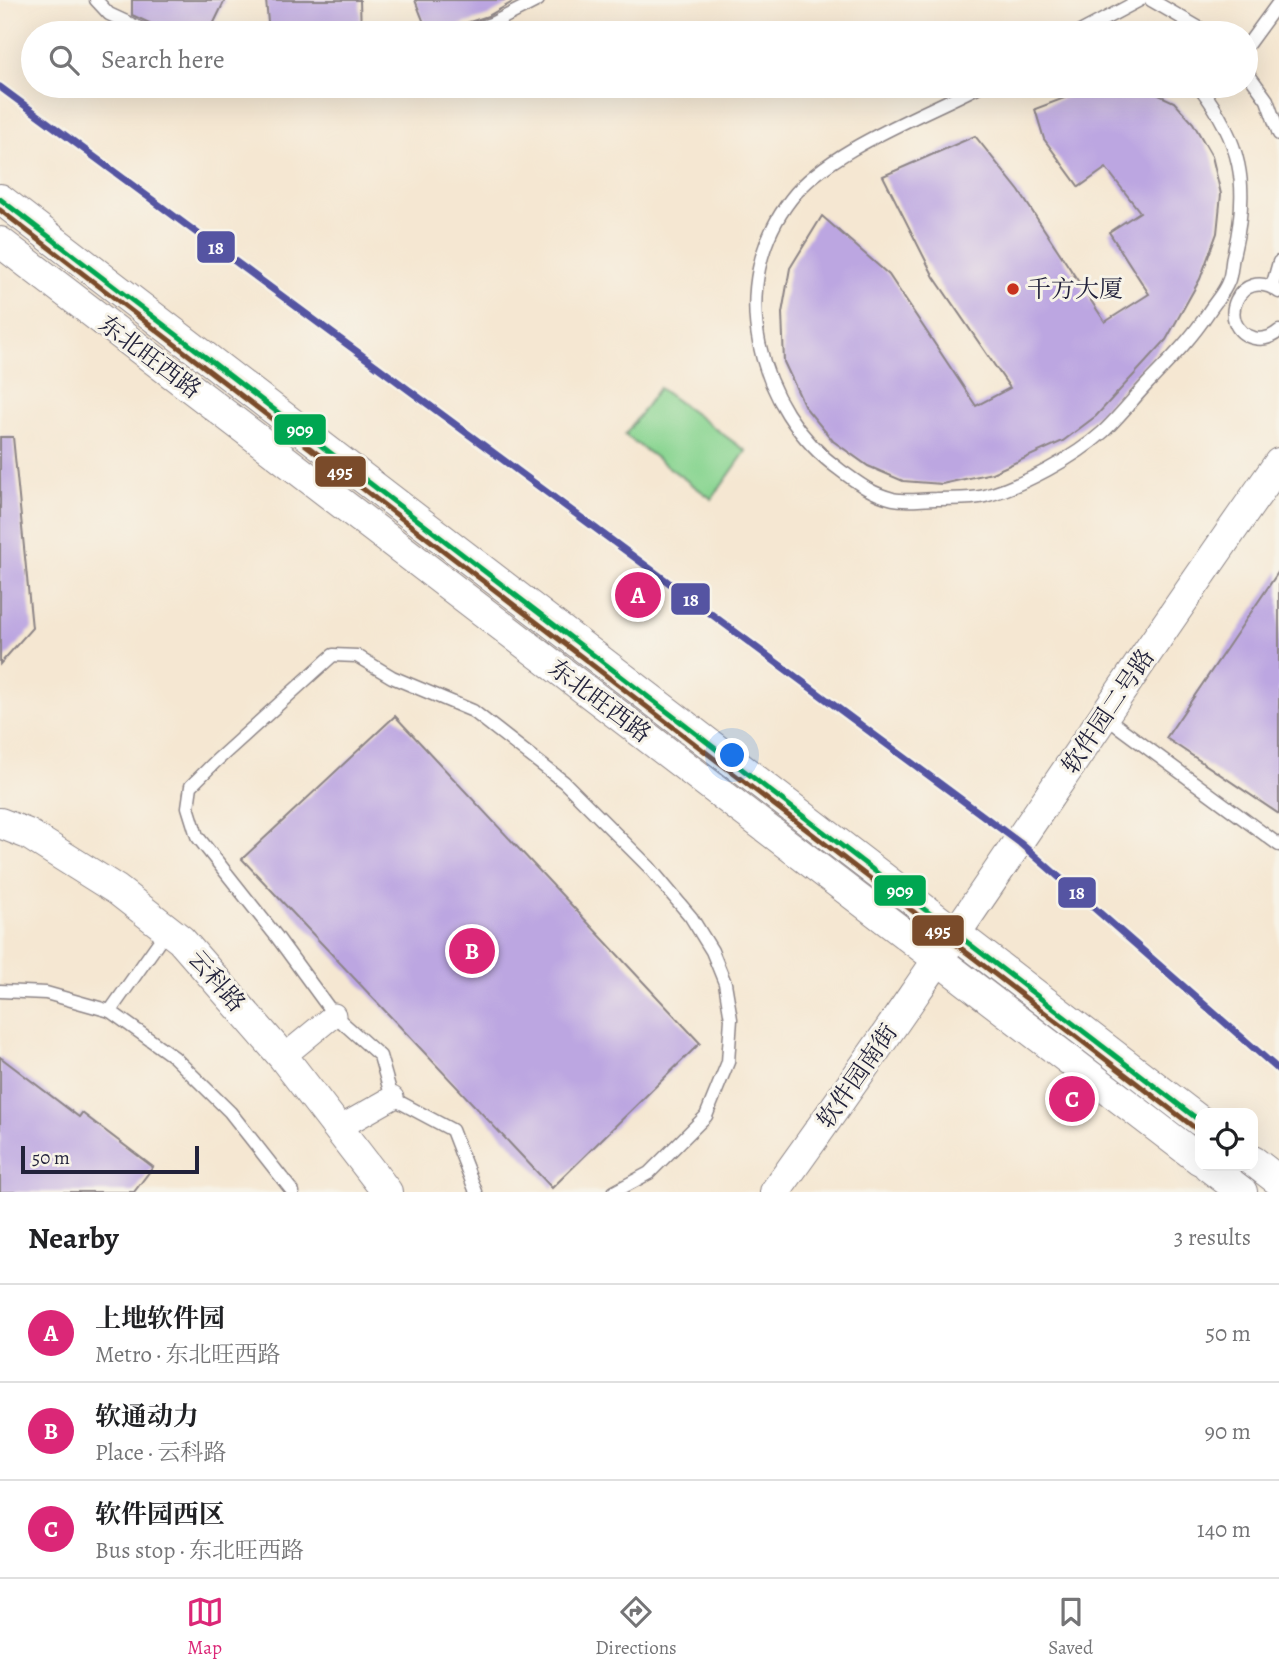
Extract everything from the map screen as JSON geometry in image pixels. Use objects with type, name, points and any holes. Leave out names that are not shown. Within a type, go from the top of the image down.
[{"type":"street","name":"东北旺西路","points":[[0,199],[1195,1117]]},
{"type":"street","name":"东北旺西路","points":[[0,242],[1195,1156]]},
{"type":"street","name":"软件园二号路","points":[[939,960],[1197,579],[1279,463]]},
{"type":"street","name":"云科路","points":[[0,823],[28,834],[106,883],[181,940],[284,1057],[387,1192]]},
{"type":"street","name":"软件园南街","points":[[775,1192],[939,960]]},
{"type":"street","points":[[284,1057],[334,1014]]},
{"type":"street","points":[[339,1128],[392,1098]]},
{"type":"street","points":[[1258,1165],[1279,1181]]},
{"type":"street","points":[[1215,1171],[1242,1192]]},
{"type":"lane","points":[[96,0],[109,14],[124,21]]},
{"type":"lane","points":[[497,21],[538,0]]},
{"type":"lane","points":[[1101,21],[1140,0]]},
{"type":"lane","points":[[1151,0],[1187,21]]},
{"type":"lane","points":[[1258,31],[1279,2]]},
{"type":"lane","points":[[1258,88],[1267,100],[1279,134]]},
{"type":"lane","points":[[955,98],[852,150],[828,165],[791,198],[767,245],[754,296],[757,341],[762,362],[787,412],[824,459],[870,492],[897,500],[985,496],[1045,472],[1102,433],[1192,337],[1229,282],[1240,227],[1240,166],[1212,98]]},
{"type":"lane","points":[[1279,262],[1276,290],[1256,285],[1241,292],[1236,299],[1233,317],[1242,332],[1259,339],[1279,331]]},
{"type":"lane","points":[[1221,293],[1236,299]]},
{"type":"lane","points":[[476,1192],[452,1130],[392,1098],[380,1056],[334,1014],[197,836],[188,807],[191,786],[334,655],[357,656],[391,677],[473,712],[564,782],[649,867],[691,917],[712,951],[725,984],[731,1020],[729,1062],[706,1116],[649,1173],[614,1192]]},
{"type":"lane","points":[[1104,716],[1279,845]]},
{"type":"lane","points":[[110,1011],[168,929]]},
{"type":"lane","points":[[0,991],[46,993],[110,1011],[174,1057],[230,1112],[293,1192]]},
{"type":"green space","points":[[659,388],[746,451],[712,499],[625,435]]},
{"type":"building","points":[[132,0],[225,0],[215,21],[145,21],[132,15]]},
{"type":"building","points":[[266,0],[360,0],[361,21],[268,21]]},
{"type":"building","points":[[415,0],[516,0],[488,16],[472,21],[423,21]]},
{"type":"building","name":"千方大厦","points":[[1064,98],[1165,98],[1174,102],[1193,123],[1212,156],[1221,194],[1217,233],[1200,279],[1166,340],[1096,416],[1063,441],[992,473],[942,484],[903,481],[868,466],[833,441],[805,407],[784,362],[782,313],[790,268],[822,216],[889,275],[976,406],[1010,388],[934,277],[883,176],[975,136],[1019,191],[1105,322],[1149,294],[1109,232],[1140,212],[1106,168],[1079,187],[1044,139],[1035,109]]},
{"type":"building","points":[[0,437],[13,437],[32,628],[0,664]]},
{"type":"building","points":[[1279,571],[1279,814],[1166,738]]},
{"type":"building","points":[[395,716],[700,1043],[552,1188],[242,859]]},
{"type":"building","points":[[0,1057],[79,1117],[82,1113],[153,1167],[134,1192],[0,1192]]},
{"type":"transit line","name":"18","points":[[0,87],[1020,843],[1279,1070]]},
{"type":"transit line","name":"909","points":[[0,199],[1195,1117]]},
{"type":"transit line","name":"495","points":[[0,210],[1195,1128]]},
{"type":"place","name":"千方大厦","points":[[1013,289]]},
{"type":"place","name":"上地软件园","points":[[638,595]]},
{"type":"place","name":"软通动力","points":[[472,951]]},
{"type":"place","name":"软件园西区","points":[[1072,1099]]}]
